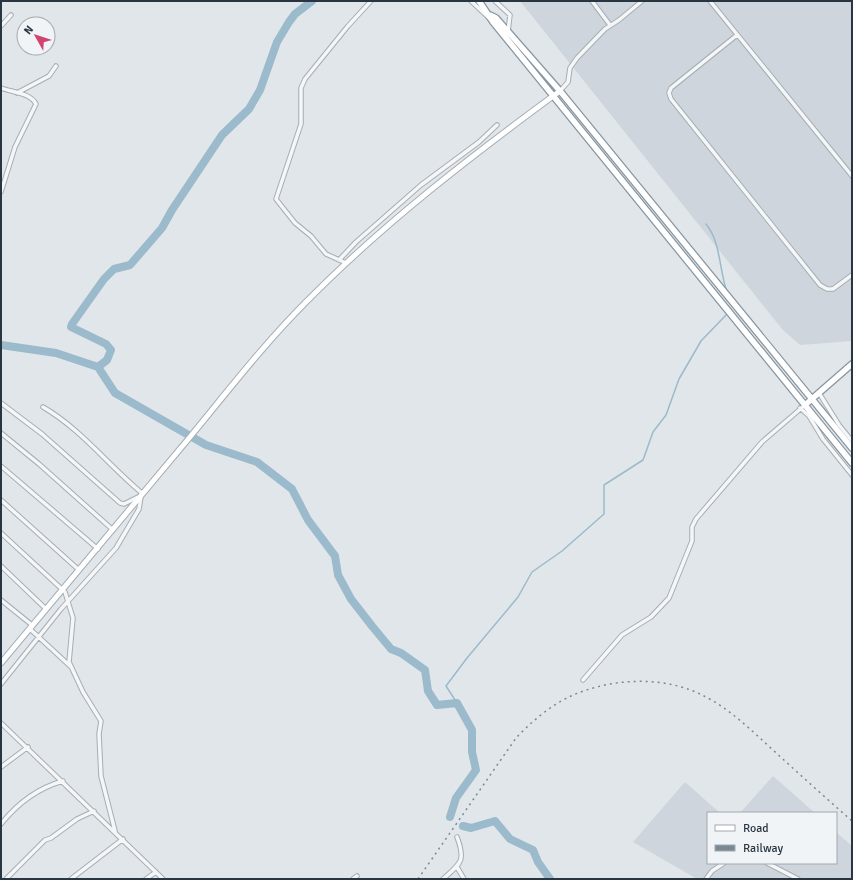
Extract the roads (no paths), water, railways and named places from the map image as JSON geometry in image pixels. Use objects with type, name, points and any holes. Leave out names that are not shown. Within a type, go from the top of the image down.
[{"type":"highway","points":[[479,1],[490,15],[493,22],[554,95],[803,406],[852,463]]},
{"type":"highway","points":[[490,15],[496,18],[560,91],[852,448]]},
{"type":"highway","points":[[803,406],[852,364]]},
{"type":"main road","points":[[1,663],[98,549],[261,351],[304,304],[346,263],[410,207],[560,91]]},
{"type":"street","points":[[346,263],[323,251],[311,236],[295,223],[276,198],[301,124],[300,88],[305,79],[348,26],[371,1]]},
{"type":"street","points":[[471,1],[493,22]]},
{"type":"street","points":[[495,1],[510,15],[508,32]]},
{"type":"street","points":[[592,1],[610,25]]},
{"type":"street","points":[[560,91],[568,82],[572,64],[610,25],[619,20],[642,1]]},
{"type":"street","points":[[710,1],[852,176]]},
{"type":"street","points":[[1,26],[11,15]]},
{"type":"street","points":[[737,35],[671,88],[669,93],[671,99],[820,285],[827,289],[833,288],[852,275]]},
{"type":"street","points":[[17,93],[44,80],[53,72],[56,66]]},
{"type":"street","points":[[1,88],[33,99],[36,104],[14,147],[1,192]]},
{"type":"street","points":[[339,260],[356,242],[421,185],[479,142],[497,125]]},
{"type":"street","points":[[819,393],[839,425],[852,441]]},
{"type":"street","points":[[1,403],[42,434],[120,503],[124,504],[142,495]]},
{"type":"street","points":[[582,680],[622,635],[651,617],[670,598],[692,541],[692,527],[696,520],[762,442],[803,406],[822,439],[852,475]]},
{"type":"street","points":[[44,407],[52,412],[95,449],[142,495]]},
{"type":"street","points":[[1,433],[39,464],[113,530]]},
{"type":"street","points":[[1,466],[98,549]]},
{"type":"street","points":[[1,684],[68,601],[116,548],[139,510],[142,495]]},
{"type":"street","points":[[1,500],[79,570]]},
{"type":"street","points":[[1,533],[63,589],[68,601],[72,618],[68,656],[72,668],[101,721],[101,776],[115,831]]},
{"type":"street","points":[[1,566],[46,609]]},
{"type":"street","points":[[1,600],[31,627],[38,637],[72,668]]},
{"type":"street","points":[[1,723],[28,747],[163,879]]},
{"type":"street","points":[[1,767],[28,747]]},
{"type":"street","points":[[1,824],[20,804],[50,785],[63,781]]},
{"type":"street","points":[[6,879],[45,840],[51,838],[77,819],[94,811]]},
{"type":"street","points":[[443,879],[458,867],[462,853],[457,837]]},
{"type":"street","points":[[71,879],[123,839]]},
{"type":"street","points":[[706,879],[712,871],[722,864]]},
{"type":"street","points":[[769,864],[798,879]]},
{"type":"street","points":[[458,867],[464,879]]},
{"type":"street","points":[[146,879],[156,872]]},
{"type":"street","points":[[353,879],[357,876]]},
{"type":"waterway","points":[[98,367],[107,360],[111,350],[106,344],[71,327],[72,324],[104,279],[114,269],[130,265],[162,228],[172,210],[222,135],[249,109],[260,90],[277,42],[289,22],[295,14],[312,1]]},
{"type":"waterway","points":[[706,224],[711,231],[717,248],[727,292]]},
{"type":"waterway","points":[[457,703],[446,686],[467,658],[518,597],[532,572],[562,551],[604,514],[604,485],[643,460],[653,432],[666,415],[679,379],[701,341],[726,315]]},
{"type":"waterway","points":[[1,345],[56,353],[98,367],[115,393],[206,445],[257,462],[292,489],[308,520],[335,556],[338,575],[351,599],[391,649],[401,653],[425,670],[428,691],[437,705],[457,703],[472,730],[472,752],[476,770],[456,798],[450,817]]},
{"type":"waterway","points":[[463,826],[471,828],[495,821],[510,839],[533,850],[538,862],[550,879]]},
{"type":"railway","points":[[418,879],[516,738],[542,714],[556,704],[571,696],[603,685],[638,681],[655,682],[688,689],[714,701],[748,728],[852,821]]}]
